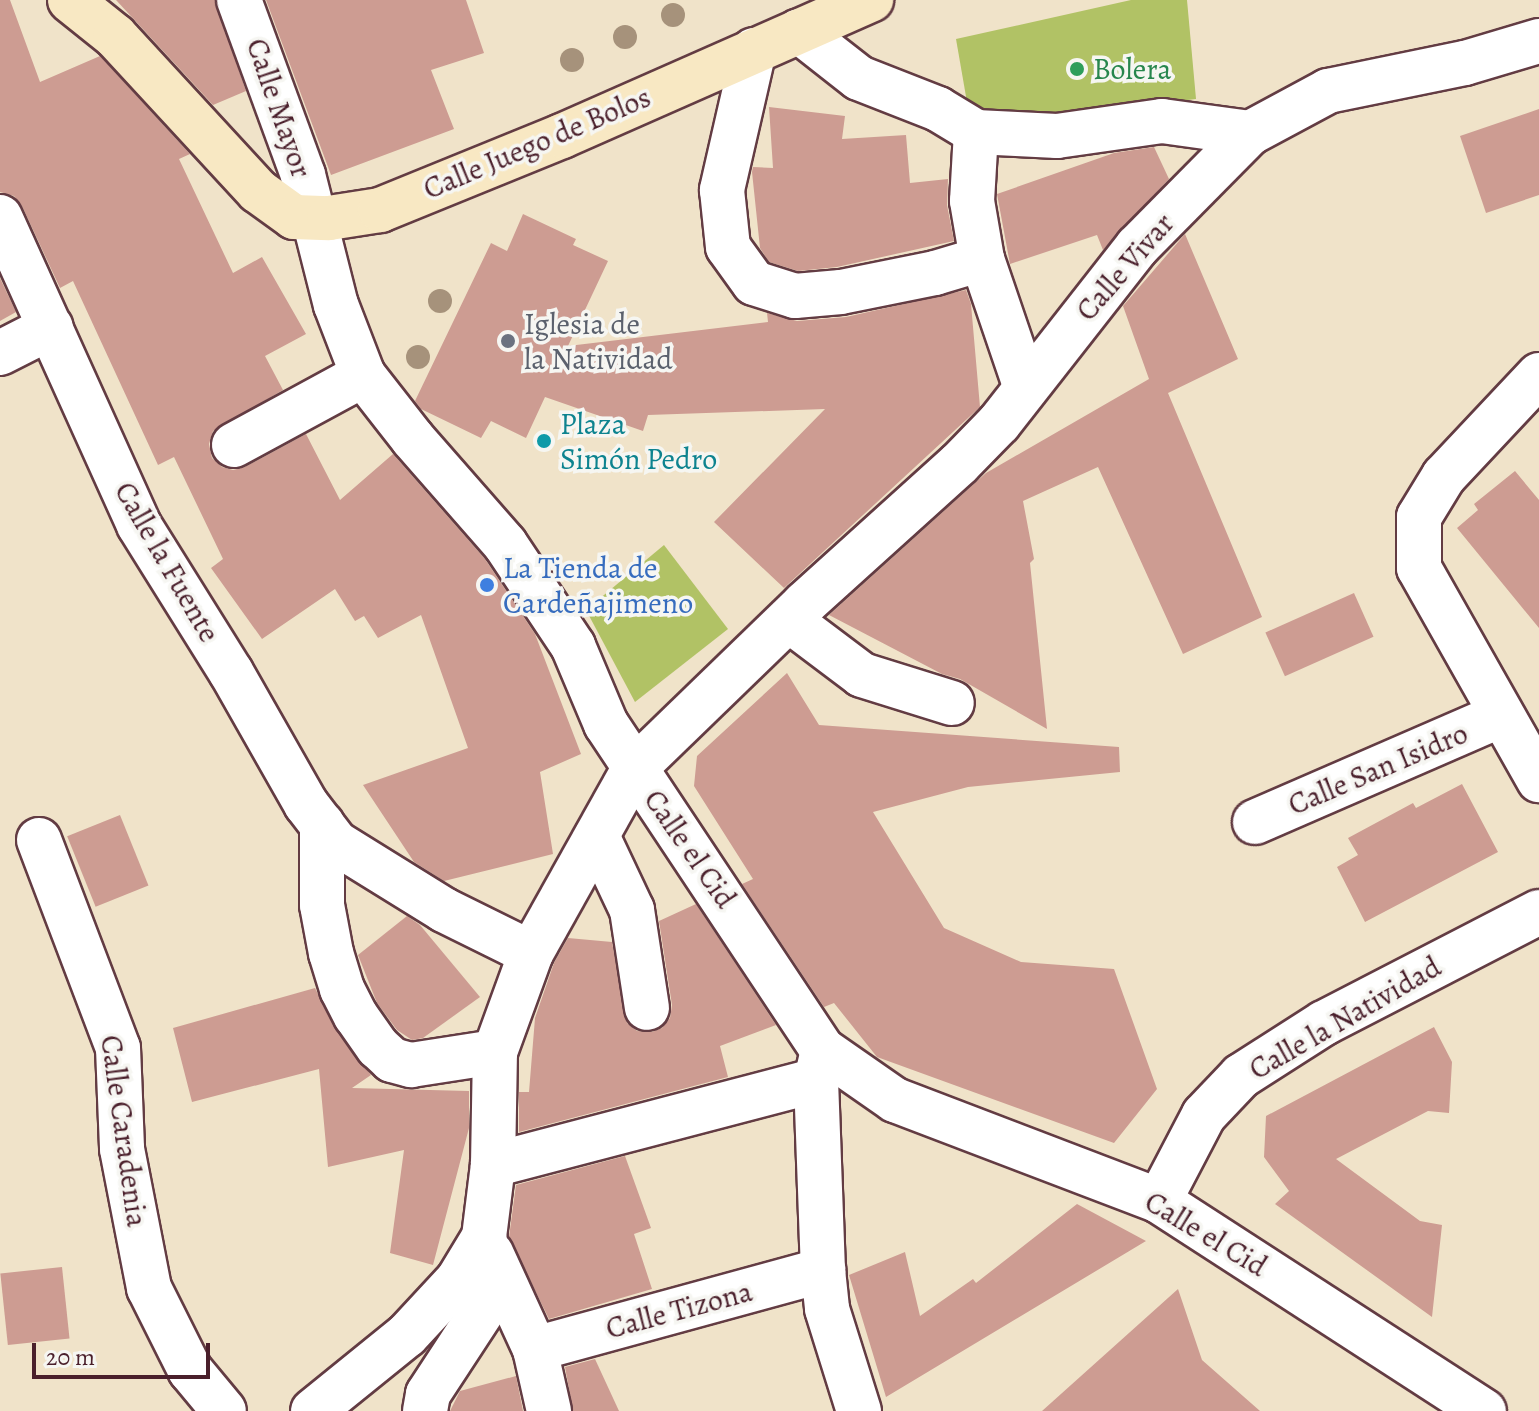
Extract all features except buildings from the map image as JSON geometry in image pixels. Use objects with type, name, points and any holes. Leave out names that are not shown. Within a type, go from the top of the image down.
[{"type":"street","points":[[70,0],[115,36],[258,191],[294,217],[315,217],[336,305],[363,375],[413,439],[505,544],[573,646],[606,724],[634,769],[531,953],[495,1052],[493,1165],[484,1237],[489,1271],[485,1307],[428,1394],[425,1411]]},
{"type":"street","name":"Calle Mayor","points":[[239,0],[303,175],[315,217]]},
{"type":"street","name":"Calle Juego de Bolos","points":[[315,217],[380,210],[562,136],[871,0]]},
{"type":"street","points":[[799,31],[859,78],[938,109],[976,132],[1057,136],[1162,121],[1250,133]]},
{"type":"street","name":"Calle Vivar","points":[[634,769],[789,620],[959,464],[1026,388],[1137,247],[1250,133],[1328,91],[1465,63],[1539,41]]},
{"type":"street","points":[[754,50],[722,190],[728,247],[754,283],[795,296],[841,292],[935,273],[982,259]]},
{"type":"street","points":[[976,132],[972,201],[982,259],[1026,388]]},
{"type":"street","name":"Calle la Fuente","points":[[0,217],[139,525],[322,824]]},
{"type":"street","points":[[0,353],[51,327]]},
{"type":"street","points":[[234,445],[363,375]]},
{"type":"street","name":"Calle San Isidro","points":[[1539,375],[1444,476],[1419,517],[1419,568],[1539,780]]},
{"type":"street","points":[[789,620],[862,675],[952,703]]},
{"type":"street","name":"Calle San Isidro","points":[[1255,822],[1501,715]]},
{"type":"street","name":"Calle el Cid","points":[[634,769],[745,928],[820,1065],[895,1100],[1159,1201],[1484,1411]]},
{"type":"street","points":[[322,824],[336,843],[444,910],[531,953]]},
{"type":"street","points":[[322,824],[322,905],[331,953],[342,989],[378,1047],[392,1060],[411,1065],[495,1052]]},
{"type":"street","points":[[597,836],[632,910],[647,1008]]},
{"type":"street","name":"Calle Caradenia","points":[[39,840],[118,1048],[122,1149],[149,1288],[190,1370],[224,1411]]},
{"type":"street","name":"Calle la Natividad","points":[[1159,1201],[1204,1115],[1241,1076],[1324,1023],[1539,912]]},
{"type":"street","points":[[493,1165],[820,1065],[823,1270],[827,1309],[859,1411]]},
{"type":"street","points":[[484,1237],[535,1349],[549,1411]]},
{"type":"street","points":[[313,1411],[407,1335],[458,1280],[484,1237]]},
{"type":"street","name":"Calle Tizona","points":[[535,1349],[823,1270]]},
{"type":"green space","name":"Bolera","points":[[1131,0],[1187,0],[1196,99],[1034,118],[968,108],[956,39]]},
{"type":"green space","points":[[664,545],[728,629],[635,702],[586,610]]},
{"type":"place","name":"Bolera","points":[[1077,69]]},
{"type":"place","name":"Iglesia de la Natividad","points":[[508,341]]},
{"type":"place","name":"Plaza Simón Pedro","points":[[544,441]]},
{"type":"place","name":"La Tienda de Cardeñajimeno","points":[[487,585]]}]
